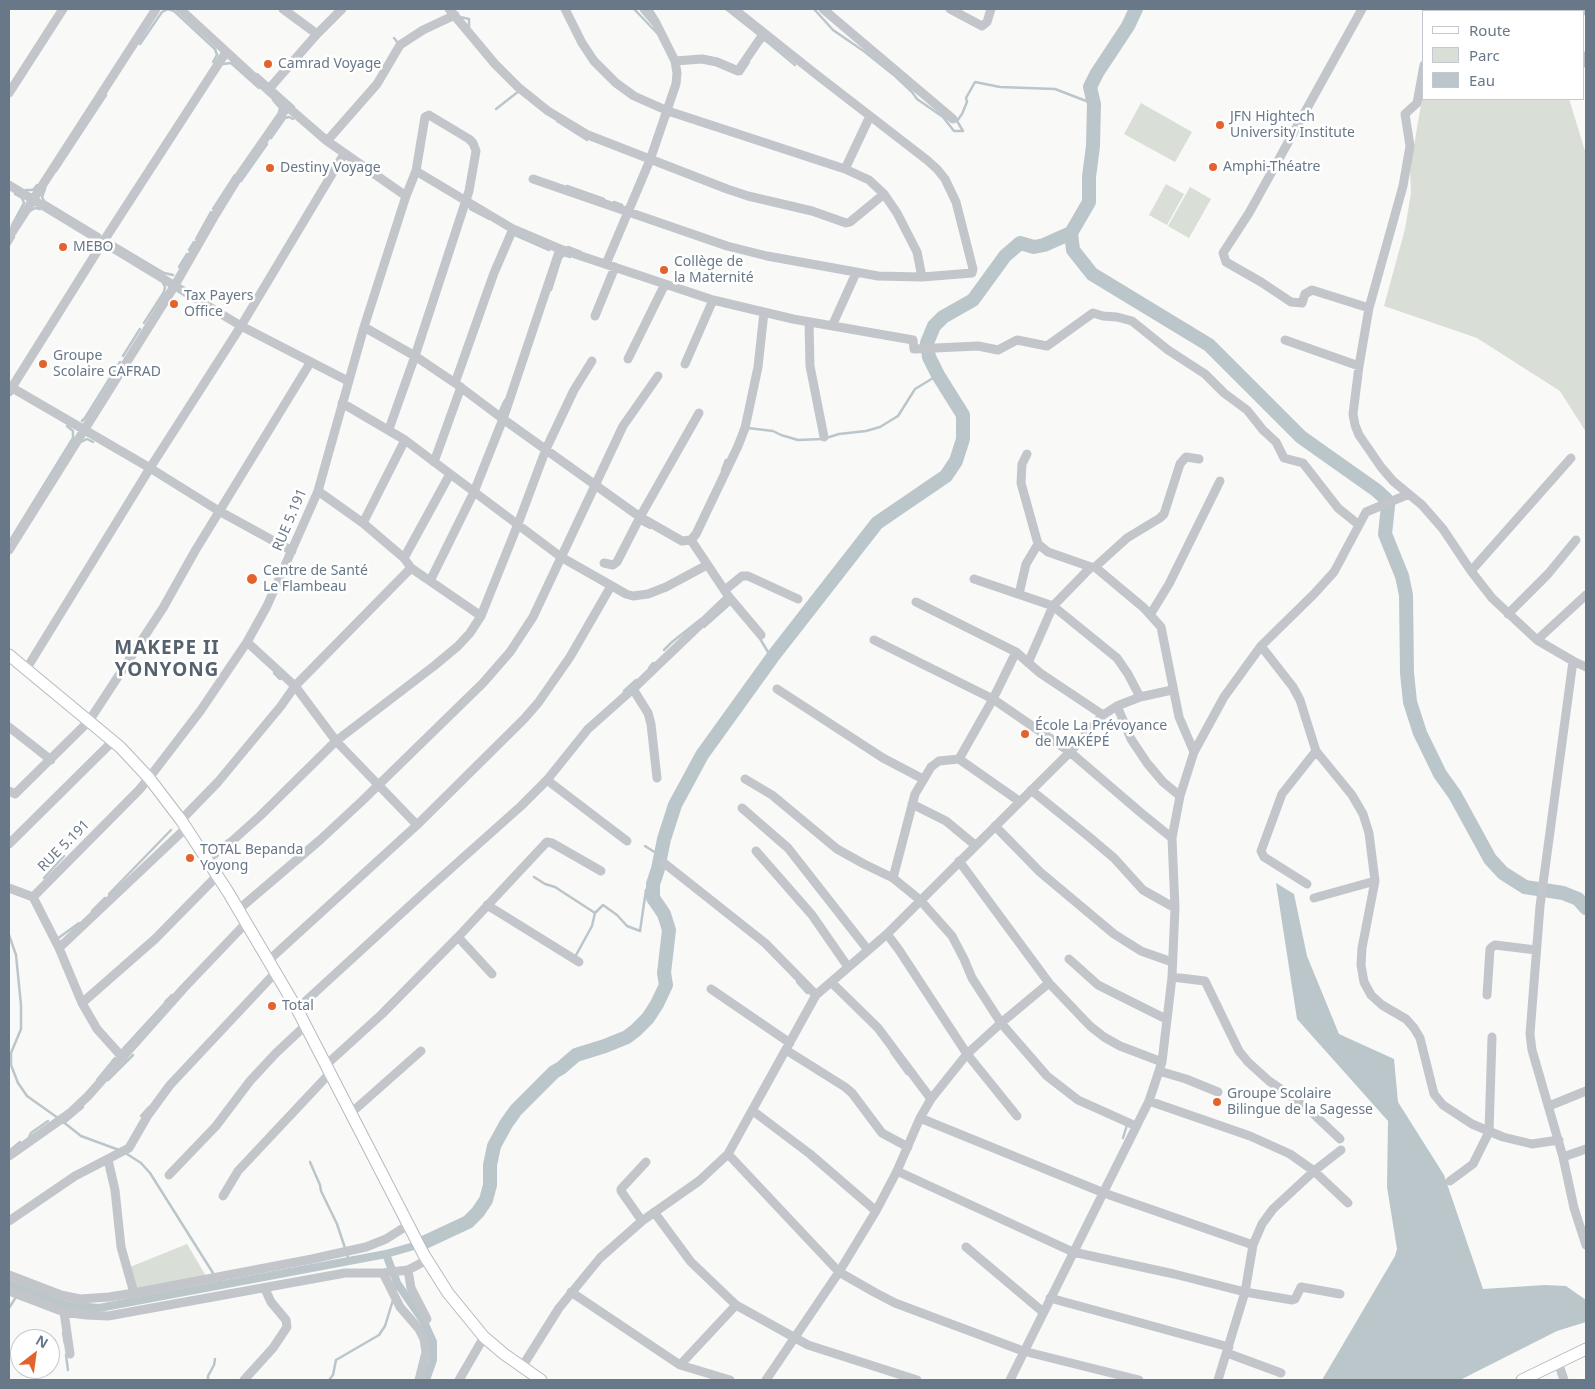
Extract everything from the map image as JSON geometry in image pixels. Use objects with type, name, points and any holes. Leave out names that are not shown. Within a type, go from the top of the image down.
[{"type":"main road","points":[[9,655],[113,741],[149,778],[183,824],[298,1009],[425,1258],[448,1294],[484,1336],[504,1354],[541,1380]]},
{"type":"main road","points":[[1522,1380],[1586,1349]]},
{"type":"street","points":[[9,93],[63,9]]},
{"type":"street","points":[[9,237],[156,9]]},
{"type":"street","points":[[180,9],[327,141],[406,196]]},
{"type":"street","points":[[283,9],[317,34]]},
{"type":"street","points":[[268,90],[317,34],[342,9]]},
{"type":"street","points":[[565,9],[587,52],[616,83],[634,96],[668,111],[845,169],[869,180],[884,194],[897,213],[916,252],[922,278]]},
{"type":"street","points":[[606,264],[650,160],[676,84],[675,61],[656,23],[644,9]]},
{"type":"street","points":[[533,179],[747,251],[856,273],[896,278],[970,274],[973,271],[956,202],[945,179],[932,164],[734,9]]},
{"type":"street","points":[[823,9],[953,119]]},
{"type":"street","points":[[950,9],[982,26],[987,22],[991,9]]},
{"type":"street","points":[[1362,9],[1249,214],[1223,253],[1226,262],[1291,302],[1302,303],[1305,294],[1312,290],[1369,308]]},
{"type":"street","points":[[327,141],[377,84],[400,45],[452,12],[495,64],[518,87],[548,111],[588,135],[727,189],[755,198],[812,211],[846,223],[850,222],[884,194]]},
{"type":"street","points":[[675,61],[702,59],[717,62],[738,71],[764,33]]},
{"type":"street","points":[[226,52],[10,389],[150,468],[219,511],[292,550]]},
{"type":"street","points":[[1422,75],[1416,104],[1405,114],[1410,146],[1403,186],[1369,308],[1359,366],[1354,414],[1355,424],[1359,434],[1381,467],[1422,505],[1443,530],[1492,598],[1537,640],[1572,661],[1586,667]]},
{"type":"street","points":[[9,550],[175,285],[236,180],[287,107]]},
{"type":"street","name":"RUE 5.191","points":[[33,897],[149,778],[201,710],[247,642],[267,606],[318,491],[364,327],[406,196],[416,171],[425,117],[429,115],[469,139],[475,147],[471,182],[466,200]]},
{"type":"street","points":[[845,169],[870,116]]},
{"type":"street","points":[[27,668],[150,468],[241,326],[344,154]]},
{"type":"street","points":[[416,171],[513,229],[560,250],[713,300],[809,322],[912,340],[914,349],[978,346],[998,350],[1016,340],[1047,346],[1093,313],[1103,316],[1117,316],[1132,321],[1168,350],[1204,374],[1224,393],[1247,410],[1263,430],[1276,442],[1284,458],[1303,463],[1338,508],[1359,525]]},
{"type":"street","points":[[9,185],[241,326],[348,381]]},
{"type":"street","points":[[389,429],[466,200]]},
{"type":"street","points":[[434,462],[494,273],[513,229]]},
{"type":"street","points":[[430,581],[474,492],[503,419],[560,250]]},
{"type":"street","points":[[596,316],[615,267]]},
{"type":"street","points":[[832,326],[856,273]]},
{"type":"street","points":[[628,359],[665,284]]},
{"type":"street","points":[[685,364],[713,300]]},
{"type":"street","points":[[364,327],[415,356],[458,385],[595,486],[640,517],[682,541],[691,540],[696,534],[745,428],[758,367],[764,312]]},
{"type":"street","points":[[809,322],[810,366],[824,437]]},
{"type":"street","points":[[1285,340],[1359,366]]},
{"type":"street","points":[[206,860],[231,842],[260,816],[336,741],[414,682],[458,646],[470,633],[481,616],[546,449],[574,390],[592,361]]},
{"type":"street","points":[[9,791],[15,794],[89,721],[164,608],[195,551],[310,362]]},
{"type":"street","points":[[238,910],[320,840],[483,683],[510,652],[534,617],[623,426],[658,376]]},
{"type":"street","points":[[342,403],[405,440],[561,557],[626,594],[633,596],[648,594],[666,587],[707,565]]},
{"type":"street","points":[[604,563],[613,565],[617,562],[698,413]]},
{"type":"street","points":[[363,523],[405,440]]},
{"type":"street","points":[[1027,454],[1022,464],[1021,483],[1038,544],[1048,552],[1093,567],[1150,615],[1161,627],[1164,634],[1172,690],[1182,727],[1194,752]]},
{"type":"street","points":[[1028,663],[1053,606],[1126,538],[1164,514],[1180,464],[1186,457],[1199,459]]},
{"type":"street","points":[[1471,571],[1572,458]]},
{"type":"street","points":[[404,558],[450,474]]},
{"type":"street","points":[[1150,615],[1170,584],[1220,480]]},
{"type":"street","points":[[318,491],[363,523],[404,558],[411,568],[481,616]]},
{"type":"street","points":[[1010,1380],[1149,1101],[1161,1067],[1172,977],[1175,908],[1172,838],[1180,796],[1194,752],[1224,697],[1261,646],[1334,572],[1366,512],[1409,494]]},
{"type":"street","points":[[691,540],[727,593],[761,635]]},
{"type":"street","points":[[1508,614],[1548,574],[1576,540]]},
{"type":"street","points":[[1019,594],[1026,564],[1038,544]]},
{"type":"street","points":[[59,948],[183,824],[281,706],[295,686],[411,568]]},
{"type":"street","points":[[298,1009],[521,806],[547,780],[588,730],[633,689],[742,576],[748,576],[798,599]]},
{"type":"street","points":[[974,579],[1053,606],[1117,658],[1128,674],[1140,698]]},
{"type":"street","points":[[269,960],[416,825],[510,734],[538,703],[570,657],[611,586]]},
{"type":"street","points":[[1537,640],[1586,595]]},
{"type":"street","points":[[916,602],[1016,652],[1040,673],[1103,715]]},
{"type":"street","points":[[874,640],[993,699],[1070,752],[1172,838]]},
{"type":"street","points":[[247,642],[295,686],[336,741],[416,825]]},
{"type":"street","points":[[1261,646],[1293,687],[1300,700],[1316,751],[1352,795],[1363,814],[1369,833],[1375,881],[1362,948],[1361,965],[1364,982],[1371,996],[1406,1019],[1414,1028],[1420,1038],[1434,1094],[1443,1105],[1489,1132],[1518,1142],[1532,1144],[1559,1140]]},
{"type":"street","points":[[959,759],[993,699],[1016,652]]},
{"type":"street","points":[[1572,661],[1541,894],[1530,1034],[1532,1050],[1559,1140],[1574,1208],[1586,1245]]},
{"type":"street","points":[[633,689],[648,713],[651,724],[657,778]]},
{"type":"street","points":[[777,689],[883,758],[923,779]]},
{"type":"street","points":[[522,1367],[559,1308],[600,1258],[642,1221],[699,1180],[728,1154],[816,995],[887,934],[1070,752],[1103,715],[1117,706],[1172,690]]},
{"type":"street","points":[[1117,706],[1131,739],[1147,763],[1163,782],[1180,796]]},
{"type":"street","points":[[9,727],[51,760]]},
{"type":"street","points":[[9,844],[113,741]]},
{"type":"street","points":[[1307,884],[1264,857],[1261,851],[1282,794],[1316,751]]},
{"type":"street","points":[[893,878],[915,794],[931,767],[939,761],[959,759],[1019,801]]},
{"type":"street","points":[[745,779],[772,795],[837,848],[893,878],[920,900],[952,936],[972,978],[1001,1023],[1047,1076],[1078,1100],[1136,1126]]},
{"type":"street","points":[[547,780],[627,841]]},
{"type":"street","points":[[1031,790],[1114,858],[1143,890],[1175,908]]},
{"type":"street","points":[[912,804],[946,821],[975,846]]},
{"type":"street","points":[[742,808],[788,848],[868,950]]},
{"type":"street","points":[[995,826],[1040,872],[1114,934],[1142,951],[1172,962]]},
{"type":"street","points":[[223,1196],[238,1171],[329,1068],[458,937],[547,842],[601,871]]},
{"type":"street","points":[[756,851],[803,904],[848,967]]},
{"type":"street","points":[[959,861],[1050,983],[1090,1026],[1120,1046],[1186,1079],[1218,1092]]},
{"type":"street","points":[[664,863],[765,943],[816,995]]},
{"type":"street","points":[[82,1003],[155,939],[217,876]]},
{"type":"street","points":[[1314,898],[1375,881]]},
{"type":"street","points":[[9,888],[33,897],[59,948],[82,1003],[101,1035],[123,1058]]},
{"type":"street","points":[[487,905],[579,962]]},
{"type":"street","points":[[9,1156],[70,1113],[123,1058],[184,988],[246,923]]},
{"type":"street","points":[[887,934],[900,950],[967,1054],[1017,1116]]},
{"type":"street","points":[[458,937],[492,974]]},
{"type":"street","points":[[1488,996],[1490,950],[1492,947],[1495,945],[1536,950]]},
{"type":"street","points":[[1069,959],[1098,985],[1166,1020]]},
{"type":"street","points":[[9,1221],[75,1176],[129,1148],[148,1115],[170,1085],[276,972]]},
{"type":"street","points":[[1172,977],[1205,981],[1239,1051],[1248,1062],[1269,1081],[1304,1105],[1340,1139]]},
{"type":"street","points":[[831,982],[878,1028],[931,1100]]},
{"type":"street","points":[[766,1380],[839,1272],[876,1211],[897,1171],[920,1118],[931,1100],[967,1054],[1050,983]]},
{"type":"street","points":[[710,989],[845,1087],[852,1093],[882,1133],[908,1147]]},
{"type":"street","points":[[169,1175],[216,1126],[250,1081],[306,1025]]},
{"type":"street","points":[[1450,1181],[1473,1164],[1489,1132],[1492,1037]]},
{"type":"street","points":[[352,1113],[421,1051]]},
{"type":"street","points":[[1549,1106],[1586,1091]]},
{"type":"street","points":[[1149,1101],[1250,1136],[1290,1154],[1314,1171],[1348,1203]]},
{"type":"street","points":[[753,1111],[810,1154],[876,1211]]},
{"type":"street","points":[[920,1118],[1104,1193],[1253,1245]]},
{"type":"street","points":[[1563,1157],[1586,1149]]},
{"type":"street","points":[[1218,1380],[1245,1292],[1253,1245],[1262,1224],[1273,1209],[1314,1171],[1341,1150]]},
{"type":"street","points":[[728,1154],[839,1272],[895,1303],[1023,1351],[1139,1380]]},
{"type":"street","points":[[108,1160],[115,1190],[121,1247],[134,1293]]},
{"type":"street","points":[[642,1221],[620,1191],[646,1162]]},
{"type":"street","points":[[897,1171],[1073,1252],[1245,1292],[1292,1300],[1295,1299],[1301,1287],[1340,1294]]},
{"type":"street","points":[[654,1212],[691,1262],[736,1305],[808,1345],[917,1380]]},
{"type":"street","points":[[9,1275],[61,1295],[80,1299],[109,1297],[366,1247],[410,1228]]},
{"type":"street","points":[[966,1247],[1043,1312]]},
{"type":"street","points":[[9,1291],[64,1312],[108,1316],[345,1273],[383,1273],[408,1270],[425,1258]]},
{"type":"street","points":[[408,1270],[412,1288],[427,1319]]},
{"type":"street","points":[[383,1273],[400,1307],[419,1329],[424,1339],[426,1352],[419,1380]]},
{"type":"street","points":[[244,1380],[273,1348],[287,1328],[286,1320],[271,1302],[265,1288]]},
{"type":"street","points":[[571,1292],[680,1365],[730,1380]]},
{"type":"street","points":[[1050,1298],[1228,1350],[1281,1374]]},
{"type":"street","points":[[680,1365],[736,1305]]},
{"type":"street","points":[[64,1312],[70,1354]]},
{"type":"street","points":[[459,1380],[484,1336]]},
{"type":"street","points":[[1558,1362],[1564,1380]]},
{"type":"green space","points":[[1422,99],[1569,100],[1586,154],[1586,432],[1560,391],[1477,338],[1384,306],[1405,229],[1411,193],[1410,169]]},
{"type":"green space","points":[[1141,103],[1192,132],[1175,162],[1124,134]]},
{"type":"green space","points":[[1166,184],[1184,194],[1167,225],[1149,215]]},
{"type":"green space","points":[[1190,187],[1211,199],[1189,238],[1168,226]]},
{"type":"green space","points":[[187,1244],[206,1276],[136,1291],[130,1267]]},
{"type":"water","points":[[1276,883],[1294,894],[1307,956],[1339,1034],[1394,1059],[1398,1102],[1444,1175],[1483,1289],[1545,1285],[1566,1286],[1586,1300],[1586,1322],[1557,1331],[1460,1380],[1322,1380],[1395,1256],[1397,1249],[1387,1187],[1388,1121],[1297,1019]]},
{"type":"waterway","points":[[168,9],[174,11],[215,49],[217,55],[213,62]]},
{"type":"waterway","points":[[140,44],[162,12],[168,9]]},
{"type":"waterway","points":[[634,9],[657,33]]},
{"type":"waterway","points":[[651,9],[658,20]]},
{"type":"waterway","points":[[726,9],[759,35]]},
{"type":"waterway","points":[[814,9],[833,30],[895,76],[917,99],[943,117],[954,131],[963,131],[957,121],[962,114],[967,102],[966,98],[975,82],[1000,87],[1055,89],[1094,104]]},
{"type":"waterway","points":[[1136,9],[1128,26],[1090,87],[1094,104],[1089,202],[1071,233],[1073,250],[1092,274],[1209,345],[1301,437],[1386,499],[1388,506],[1385,534],[1402,576],[1406,595],[1407,673],[1410,702],[1420,733],[1440,774],[1455,795],[1490,859],[1503,873],[1525,887],[1563,893],[1578,899],[1586,908]]},
{"type":"waterway","points":[[460,17],[469,19],[469,27]]},
{"type":"waterway","points":[[394,38],[400,43]]},
{"type":"waterway","points":[[763,41],[765,40],[795,65]]},
{"type":"waterway","points":[[741,74],[749,62]]},
{"type":"waterway","points":[[223,64],[231,63],[259,88]]},
{"type":"waterway","points":[[257,74],[294,107]]},
{"type":"waterway","points":[[496,109],[519,91]]},
{"type":"waterway","points":[[56,171],[106,95]]},
{"type":"waterway","points":[[273,100],[280,108],[279,112]]},
{"type":"waterway","points":[[271,138],[285,118],[293,119]]},
{"type":"waterway","points":[[557,121],[587,140]]},
{"type":"waterway","points":[[241,181],[267,144]]},
{"type":"waterway","points":[[213,209],[235,175]]},
{"type":"waterway","points":[[26,190],[33,190],[37,185]]},
{"type":"waterway","points":[[567,186],[604,199]]},
{"type":"waterway","points":[[45,189],[42,197],[44,201],[100,235]]},
{"type":"waterway","points":[[12,225],[24,203],[22,198],[15,194]]},
{"type":"waterway","points":[[614,202],[622,205]]},
{"type":"waterway","points":[[30,211],[35,208],[40,209]]},
{"type":"waterway","points":[[470,209],[489,219]]},
{"type":"waterway","points":[[196,239],[211,212]]},
{"type":"waterway","points":[[423,1243],[468,1222],[478,1212],[486,1200],[490,1185],[490,1165],[494,1146],[516,1110],[554,1072],[576,1055],[627,1037],[648,1018],[657,1004],[666,985],[664,973],[669,930],[664,914],[653,898],[653,884],[675,805],[702,755],[774,655],[877,523],[946,476],[956,461],[963,439],[963,415],[929,357],[927,343],[934,326],[943,317],[973,300],[1005,256],[1020,243],[1034,247],[1044,245],[1071,233]]},
{"type":"waterway","points":[[515,235],[549,250]]},
{"type":"waterway","points":[[9,245],[14,237]]},
{"type":"waterway","points":[[112,242],[164,273],[173,275]]},
{"type":"waterway","points":[[189,250],[194,242]]},
{"type":"waterway","points":[[568,247],[581,252]]},
{"type":"waterway","points":[[179,267],[187,254]]},
{"type":"waterway","points":[[551,290],[561,258],[564,255],[570,257]]},
{"type":"waterway","points":[[144,323],[164,292],[165,287],[163,283]]},
{"type":"waterway","points":[[123,356],[140,329]]},
{"type":"waterway","points":[[82,421],[120,362]]},
{"type":"waterway","points":[[748,428],[773,431],[798,440],[823,439],[839,434],[866,431],[880,427],[898,416],[915,389],[938,375]]},
{"type":"waterway","points":[[499,413],[505,400]]},
{"type":"waterway","points":[[9,542],[73,438],[73,431],[67,426]]},
{"type":"waterway","points":[[81,442],[87,439],[93,442]]},
{"type":"waterway","points":[[722,470],[726,460]]},
{"type":"waterway","points":[[642,524],[650,528]]},
{"type":"waterway","points":[[704,627],[731,603]]},
{"type":"waterway","points":[[664,650],[701,619]]},
{"type":"waterway","points":[[759,637],[768,652],[774,655]]},
{"type":"waterway","points":[[649,668],[653,663]]},
{"type":"waterway","points":[[274,673],[280,679]]},
{"type":"waterway","points":[[624,691],[636,680]]},
{"type":"waterway","points":[[109,894],[171,830]]},
{"type":"waterway","points":[[645,846],[661,854]]},
{"type":"waterway","points":[[44,878],[64,856]]},
{"type":"waterway","points":[[534,877],[545,884],[555,887],[595,913]]},
{"type":"waterway","points":[[575,957],[592,926],[595,913],[603,905],[617,915],[627,926],[640,931],[646,890],[653,884]]},
{"type":"waterway","points":[[92,911],[105,898]]},
{"type":"waterway","points":[[57,939],[79,923]]},
{"type":"waterway","points":[[9,935],[16,955],[21,1005],[21,1029],[11,1053],[11,1065],[18,1083],[27,1096],[58,1118]]},
{"type":"waterway","points":[[797,982],[807,993]]},
{"type":"waterway","points":[[165,1002],[172,995]]},
{"type":"waterway","points":[[121,1051],[164,1004]]},
{"type":"waterway","points":[[891,1052],[907,1074]]},
{"type":"waterway","points":[[108,1080],[133,1055]]},
{"type":"waterway","points":[[97,1080],[115,1058]]},
{"type":"waterway","points":[[64,1123],[83,1107]]},
{"type":"waterway","points":[[141,1116],[149,1107]]},
{"type":"waterway","points":[[29,1137],[31,1133],[48,1121]]},
{"type":"waterway","points":[[62,1121],[81,1136],[119,1150]]},
{"type":"waterway","points":[[1123,1138],[1127,1125]]},
{"type":"waterway","points":[[9,1151],[20,1142]]},
{"type":"waterway","points":[[127,1154],[141,1163],[150,1173],[213,1273]]},
{"type":"waterway","points":[[310,1162],[337,1224],[345,1248]]},
{"type":"waterway","points":[[9,1284],[66,1305],[99,1308],[386,1254],[421,1244]]},
{"type":"waterway","points":[[347,1254],[349,1261]]},
{"type":"waterway","points":[[386,1254],[392,1270]]},
{"type":"waterway","points":[[394,1274],[397,1283],[424,1322],[433,1342],[433,1360],[426,1380]]},
{"type":"waterway","points":[[395,1292],[397,1283]]},
{"type":"waterway","points":[[9,1308],[16,1297]]},
{"type":"waterway","points":[[329,1380],[333,1375],[336,1360],[379,1335],[385,1326],[393,1300]]},
{"type":"waterway","points":[[63,1333],[65,1344]]},
{"type":"waterway","points":[[66,1355],[68,1370]]},
{"type":"waterway","points":[[208,1380],[215,1359]]},
{"type":"place","name":"Camrad Voyage","points":[[268,64]]},
{"type":"place","name":"JFN Hightech University Institute","points":[[1220,125]]},
{"type":"place","name":"Amphi-Théatre","points":[[1213,167]]},
{"type":"place","name":"Destiny Voyage","points":[[270,168]]},
{"type":"place","name":"MEBO","points":[[63,247]]},
{"type":"place","name":"Collège de la Maternité","points":[[664,270]]},
{"type":"place","name":"Tax Payers Office","points":[[174,304]]},
{"type":"place","name":"Groupe Scolaire CAFRAD","points":[[43,364]]},
{"type":"place","name":"Centre de Santé Le Flambeau","points":[[252,579]]},
{"type":"place","name":"École La Prévoyance de MAKÉPÉ","points":[[1025,734]]},
{"type":"place","name":"TOTAL Bepanda Yoyong","points":[[190,858]]},
{"type":"place","name":"Total","points":[[272,1006]]},
{"type":"place","name":"Groupe Scolaire Bilingue de la Sagesse","points":[[1217,1102]]},
{"type":"district","name":"MAKEPE II YONYONG","points":[[167,660]]}]
